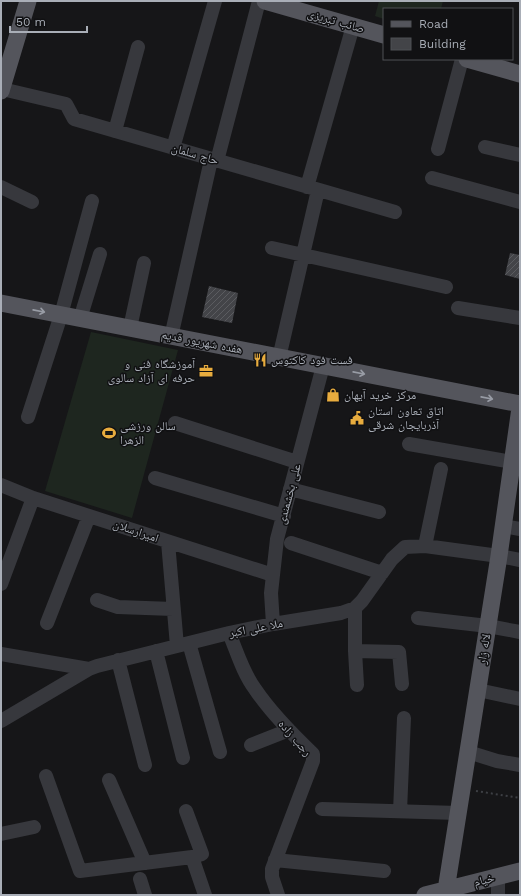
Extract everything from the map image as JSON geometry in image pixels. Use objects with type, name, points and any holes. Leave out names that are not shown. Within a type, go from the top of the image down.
[{"type":"main road","points":[[1,90],[28,1]]},
{"type":"main road","name":"صائب تبریزی","points":[[265,1],[294,5],[353,26],[383,35]]},
{"type":"main road","points":[[471,60],[520,74]]},
{"type":"main road","name":"هفده شهریور قدیم","points":[[1,303],[520,404]]},
{"type":"main road","name":"لاله زار","points":[[446,890],[499,556],[520,408]]},
{"type":"main road","name":"خیام","points":[[425,895],[520,871]]},
{"type":"street","points":[[173,148],[216,1]]},
{"type":"street","points":[[171,336],[214,160],[259,1]]},
{"type":"street","points":[[279,358],[303,255],[312,188],[353,26]]},
{"type":"street","points":[[115,131],[138,47]]},
{"type":"street","points":[[438,149],[462,60]]},
{"type":"street","name":"حاج سلمان","points":[[1,90],[66,104],[74,119],[396,212]]},
{"type":"street","points":[[485,147],[520,156]]},
{"type":"street","points":[[432,178],[520,202]]},
{"type":"street","points":[[1,186],[32,202]]},
{"type":"street","points":[[28,417],[61,315],[92,201]]},
{"type":"street","points":[[272,248],[446,287]]},
{"type":"street","points":[[80,319],[100,254]]},
{"type":"street","points":[[130,328],[144,263]]},
{"type":"street","points":[[458,308],[520,318]]},
{"type":"street","name":"علی بخشمندی","points":[[273,624],[271,593],[277,539],[323,366]]},
{"type":"street","points":[[175,423],[298,462]]},
{"type":"street","points":[[409,444],[512,462]]},
{"type":"street","points":[[425,546],[441,469]]},
{"type":"street","points":[[155,478],[284,516]]},
{"type":"street","name":"امیرارسلان","points":[[1,485],[33,498],[273,575]]},
{"type":"street","points":[[290,489],[379,512]]},
{"type":"street","points":[[1,584],[33,498]]},
{"type":"street","points":[[47,622],[89,516]]},
{"type":"street","points":[[503,526],[520,529]]},
{"type":"street","points":[[168,542],[173,609],[183,645],[220,752]]},
{"type":"street","points":[[291,543],[382,573]]},
{"type":"street","points":[[357,685],[355,608],[362,601],[392,559],[405,547],[425,546],[520,560]]},
{"type":"street","points":[[96,600],[118,607],[173,609]]},
{"type":"street","name":"ملا علی اکبر","points":[[1,721],[89,669],[118,660],[229,633],[341,613],[355,608]]},
{"type":"street","points":[[418,618],[488,626],[520,632]]},
{"type":"street","name":"رجب زاده","points":[[229,633],[246,675],[255,689],[289,730],[313,754],[313,761],[272,869],[272,878],[278,895]]},
{"type":"street","points":[[156,651],[183,758]]},
{"type":"street","points":[[355,651],[399,652],[402,684]]},
{"type":"street","points":[[1,654],[89,669]]},
{"type":"street","points":[[118,660],[145,765]]},
{"type":"street","points":[[478,690],[520,699]]},
{"type":"street","points":[[400,811],[404,718]]},
{"type":"street","points":[[251,745],[289,730]]},
{"type":"street","points":[[468,752],[497,761],[520,765]]},
{"type":"street","points":[[46,776],[80,871],[192,857],[202,854],[186,811]]},
{"type":"street","points":[[109,780],[145,863]]},
{"type":"street","points":[[322,809],[458,813]]},
{"type":"street","points":[[1,834],[34,827]]},
{"type":"street","points":[[192,857],[205,895]]},
{"type":"street","points":[[275,860],[384,871]]},
{"type":"street","points":[[498,876],[498,895]]},
{"type":"street","points":[[140,880],[145,895]]},
{"type":"path","points":[[462,789],[520,798]]},
{"type":"shaded area","points":[[379,1],[443,1],[441,8],[383,8],[383,19],[375,16]]},
{"type":"shaded area","name":"سالن ورزشی الزهرا","points":[[91,332],[178,350],[132,518],[45,491]]},
{"type":"building","points":[[510,253],[520,255],[520,279],[505,275]]},
{"type":"building","points":[[209,286],[238,293],[232,323],[202,317]]},
{"type":"place","name":"فست فود کاکتوس","points":[[260,360]]},
{"type":"place","name":"آموزشگاه فنی و حرفه ای آزاد سالوی","points":[[206,371]]},
{"type":"place","name":"مرکز خرید آیهان","points":[[333,395]]},
{"type":"place","name":"اتاق تعاون استان آذربایجان شرقی","points":[[357,418]]},
{"type":"place","name":"سالن ورزشی الزهرا","points":[[109,433]]}]
